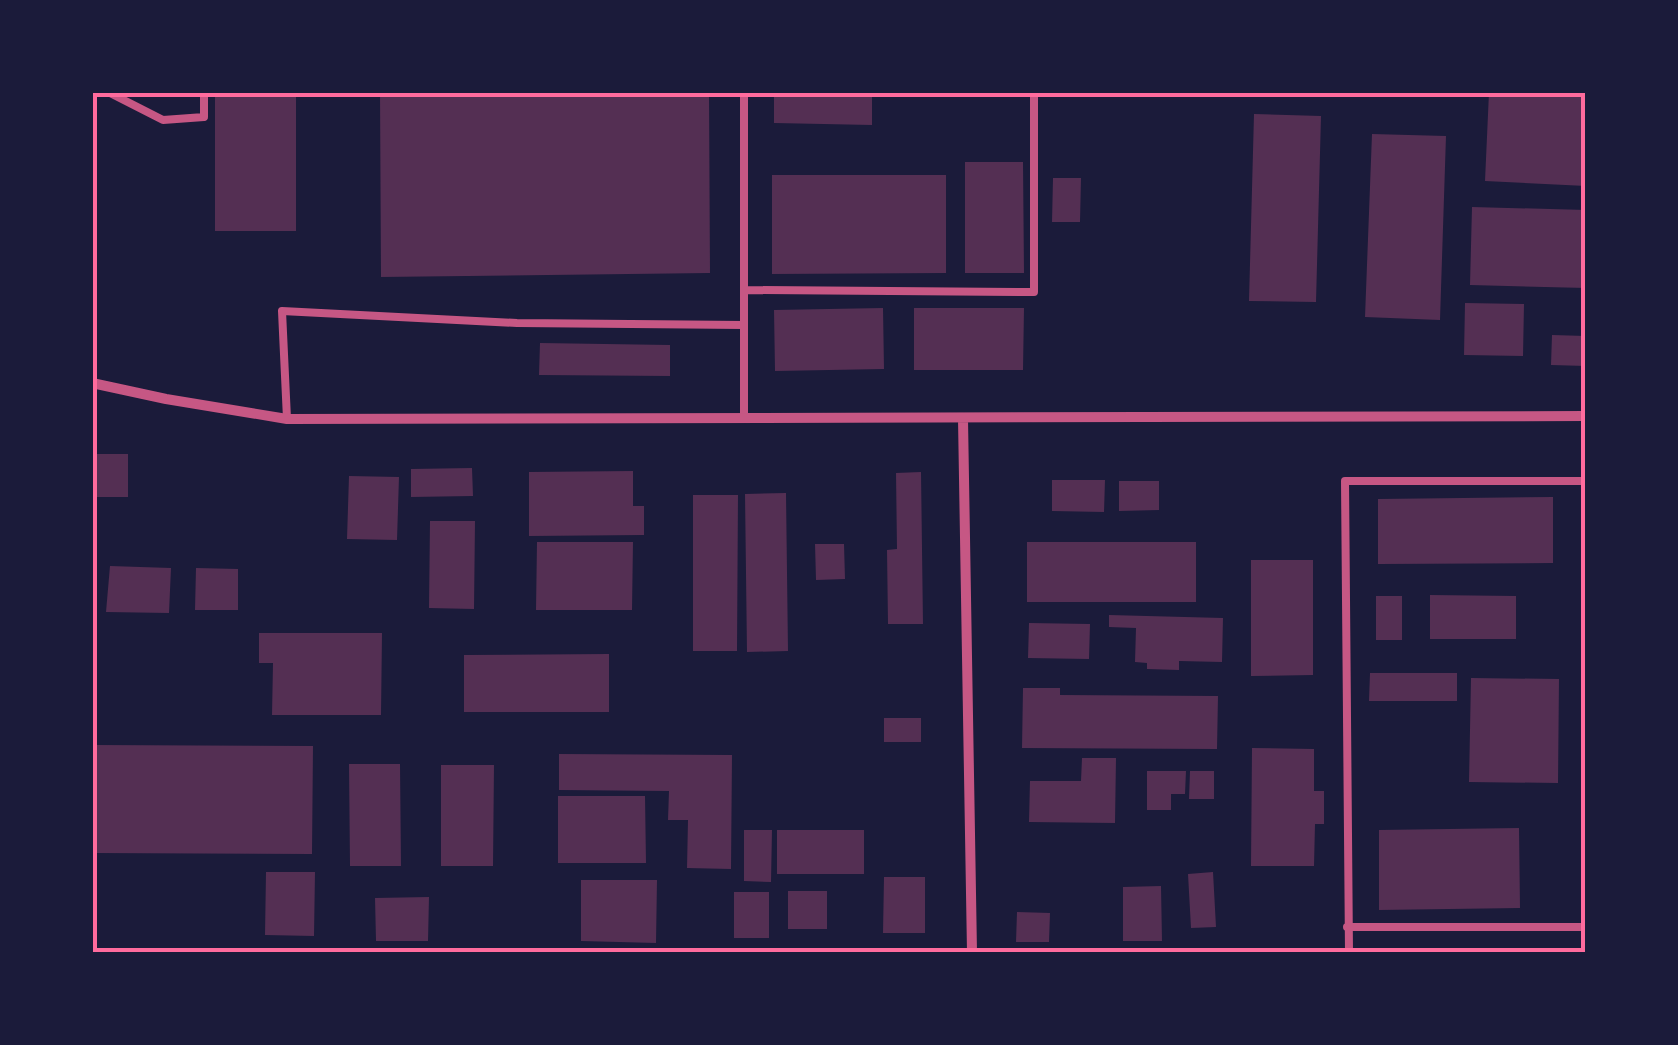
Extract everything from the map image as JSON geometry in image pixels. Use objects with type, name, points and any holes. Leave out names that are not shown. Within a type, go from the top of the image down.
[{"type":"street","points":[[92,383],[166,400],[287,418],[1586,416]]},
{"type":"street","points":[[962,419],[972,952]]},
{"type":"lane","points":[[108,92],[163,120],[204,117],[204,92]]},
{"type":"lane","points":[[744,92],[744,418]]},
{"type":"lane","points":[[744,290],[1034,292],[1034,92]]},
{"type":"lane","points":[[287,418],[282,310],[517,323],[744,326]]},
{"type":"lane","points":[[1349,952],[1345,481],[1586,480]]},
{"type":"lane","points":[[1347,928],[1586,927]]},
{"type":"building","points":[[215,92],[296,92],[296,231],[215,231]]},
{"type":"building","points":[[380,92],[709,92],[710,273],[381,277]]},
{"type":"building","points":[[774,92],[872,92],[872,125],[774,123]]},
{"type":"building","points":[[1489,92],[1586,92],[1586,186],[1485,181]]},
{"type":"building","points":[[1254,114],[1321,116],[1316,302],[1249,301]]},
{"type":"building","points":[[1372,134],[1446,136],[1440,320],[1365,317]]},
{"type":"building","points":[[965,162],[1023,162],[1024,273],[965,273]]},
{"type":"building","points":[[772,175],[946,175],[946,273],[772,274]]},
{"type":"building","points":[[1053,178],[1081,178],[1080,222],[1052,222]]},
{"type":"building","points":[[1472,207],[1586,210],[1586,288],[1470,285]]},
{"type":"building","points":[[1465,303],[1524,304],[1523,356],[1464,355]]},
{"type":"building","points":[[883,308],[884,369],[775,371],[774,310]]},
{"type":"building","points":[[914,308],[1024,308],[1023,370],[914,370]]},
{"type":"building","points":[[1552,335],[1586,336],[1586,366],[1551,365]]},
{"type":"building","points":[[540,343],[670,345],[670,376],[539,375]]},
{"type":"building","points":[[92,454],[128,454],[128,497],[92,497]]},
{"type":"building","points":[[472,468],[473,496],[411,497],[411,469]]},
{"type":"building","points":[[633,471],[633,506],[644,506],[644,535],[529,536],[529,472]]},
{"type":"building","points":[[921,472],[923,624],[888,624],[887,550],[897,549],[896,473]]},
{"type":"building","points":[[349,476],[399,477],[397,540],[347,539]]},
{"type":"building","points":[[1052,480],[1105,480],[1104,512],[1052,511]]},
{"type":"building","points":[[1119,481],[1159,481],[1159,510],[1119,511]]},
{"type":"building","points":[[786,493],[788,651],[747,652],[745,494]]},
{"type":"building","points":[[693,495],[738,495],[737,651],[693,651]]},
{"type":"building","points":[[1553,497],[1553,563],[1378,564],[1378,499]]},
{"type":"building","points":[[430,521],[475,521],[474,609],[429,608]]},
{"type":"building","points":[[537,542],[633,542],[632,610],[536,610]]},
{"type":"building","points":[[1027,542],[1196,542],[1196,602],[1027,602]]},
{"type":"building","points":[[815,544],[844,544],[845,579],[816,580]]},
{"type":"building","points":[[1251,560],[1313,560],[1313,675],[1251,676]]},
{"type":"building","points":[[110,566],[171,568],[169,613],[106,612]]},
{"type":"building","points":[[196,568],[238,569],[238,610],[195,610]]},
{"type":"building","points":[[1430,595],[1516,596],[1516,639],[1430,639]]},
{"type":"building","points":[[1376,596],[1402,596],[1402,640],[1376,640]]},
{"type":"building","points":[[1109,615],[1223,618],[1222,662],[1179,661],[1179,670],[1147,669],[1147,663],[1135,662],[1136,628],[1109,627]]},
{"type":"building","points":[[1029,623],[1090,624],[1089,659],[1028,658]]},
{"type":"building","points":[[259,633],[382,633],[381,715],[272,715],[273,663],[259,663]]},
{"type":"building","points":[[609,654],[609,712],[464,712],[464,655]]},
{"type":"building","points":[[1370,673],[1457,673],[1457,701],[1369,701]]},
{"type":"building","points":[[1471,678],[1559,679],[1558,783],[1469,782]]},
{"type":"building","points":[[1023,688],[1060,688],[1060,695],[1218,696],[1217,749],[1022,748]]},
{"type":"building","points":[[884,718],[921,718],[921,742],[884,742]]},
{"type":"building","points":[[92,745],[313,746],[312,854],[92,853]]},
{"type":"building","points":[[1252,748],[1314,749],[1314,791],[1324,791],[1324,824],[1315,824],[1314,866],[1251,866]]},
{"type":"building","points":[[559,754],[732,755],[731,869],[687,868],[688,820],[668,820],[669,791],[559,790]]},
{"type":"building","points":[[1082,758],[1116,758],[1115,823],[1029,822],[1030,781],[1081,781]]},
{"type":"building","points":[[349,764],[400,764],[401,866],[350,866]]},
{"type":"building","points":[[441,765],[494,765],[493,866],[441,866]]},
{"type":"building","points":[[1147,771],[1186,771],[1185,794],[1171,794],[1171,810],[1147,810]]},
{"type":"building","points":[[1190,771],[1214,771],[1214,799],[1189,799]]},
{"type":"building","points":[[558,796],[645,796],[646,863],[558,863]]},
{"type":"building","points":[[1519,828],[1520,908],[1379,910],[1379,830]]},
{"type":"building","points":[[744,830],[772,830],[771,882],[744,881]]},
{"type":"building","points":[[777,830],[864,830],[864,874],[777,874]]},
{"type":"building","points":[[266,872],[315,872],[314,936],[265,935]]},
{"type":"building","points":[[1213,872],[1216,927],[1191,928],[1188,874]]},
{"type":"building","points":[[884,877],[925,877],[925,933],[883,933]]},
{"type":"building","points":[[581,880],[657,880],[656,943],[581,941]]},
{"type":"building","points":[[1161,886],[1162,941],[1123,941],[1123,887]]},
{"type":"building","points":[[788,891],[827,891],[827,929],[788,929]]},
{"type":"building","points":[[734,892],[769,892],[769,938],[734,938]]},
{"type":"building","points":[[429,897],[428,941],[376,941],[375,898]]},
{"type":"building","points":[[1017,912],[1050,913],[1049,942],[1016,942]]}]
